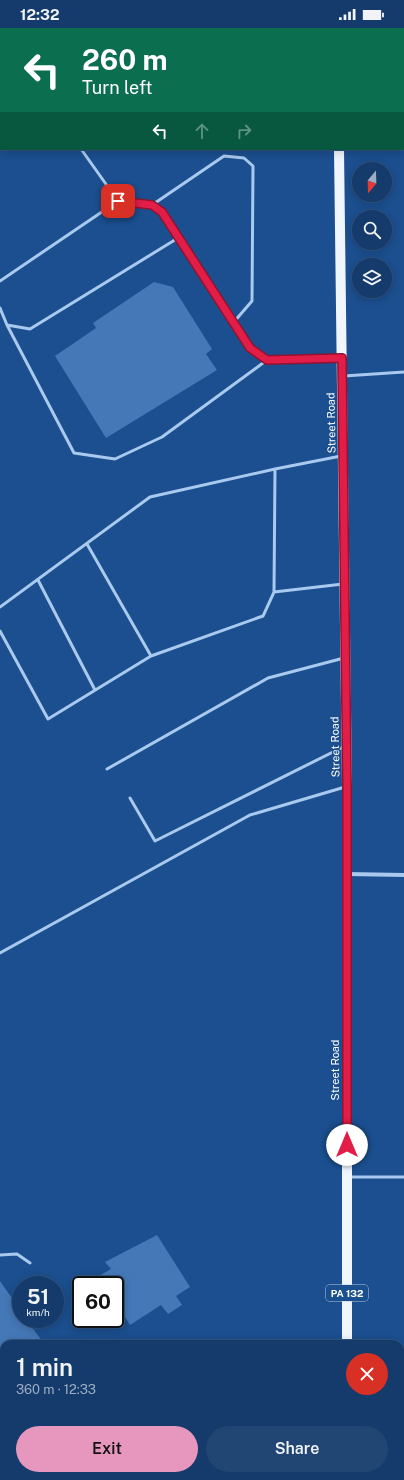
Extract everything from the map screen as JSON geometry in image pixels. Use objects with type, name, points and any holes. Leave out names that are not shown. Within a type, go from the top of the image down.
[{"type":"main road","name":"Street Road","points":[[339,150],[347,787],[347,1340]]},
{"type":"street","points":[[347,874],[404,875]]},
{"type":"lane","points":[[82,150],[118,201]]},
{"type":"lane","points":[[152,205],[224,156],[244,158],[254,166],[252,301],[234,323]]},
{"type":"lane","points":[[0,281],[118,201],[152,205],[162,212],[250,348],[267,360]]},
{"type":"lane","points":[[7,325],[30,329],[178,238]]},
{"type":"lane","points":[[0,308],[7,325],[74,453],[114,459],[162,437],[267,360],[342,358]]},
{"type":"lane","points":[[342,376],[404,372]]},
{"type":"lane","points":[[0,607],[150,497],[275,469],[343,456]]},
{"type":"lane","points":[[0,631],[48,719],[151,656],[263,616],[274,592],[275,469]]},
{"type":"lane","points":[[87,544],[151,656]]},
{"type":"lane","points":[[38,580],[95,690]]},
{"type":"lane","points":[[274,592],[345,584]]},
{"type":"lane","points":[[107,769],[268,678],[345,657]]},
{"type":"lane","points":[[130,798],[155,841],[346,745]]},
{"type":"lane","points":[[0,953],[250,815],[347,787]]},
{"type":"lane","points":[[347,1177],[404,1177]]},
{"type":"lane","points":[[0,1256],[17,1254],[30,1263]]},
{"type":"building","points":[[154,282],[173,287],[212,349],[206,354],[217,370],[106,438],[55,356],[96,328],[93,323]]},
{"type":"building","points":[[157,1235],[190,1287],[176,1296],[182,1305],[168,1314],[161,1305],[130,1325],[124,1315],[124,1276],[99,1276],[111,1269],[105,1262]]},
{"type":"building","points":[[0,1281],[12,1298],[12,1328],[33,1328],[41,1340],[0,1340]]},
{"type":"route","points":[[118,201],[152,205],[162,212],[250,348],[267,360],[342,358],[347,787],[347,1145]]}]
